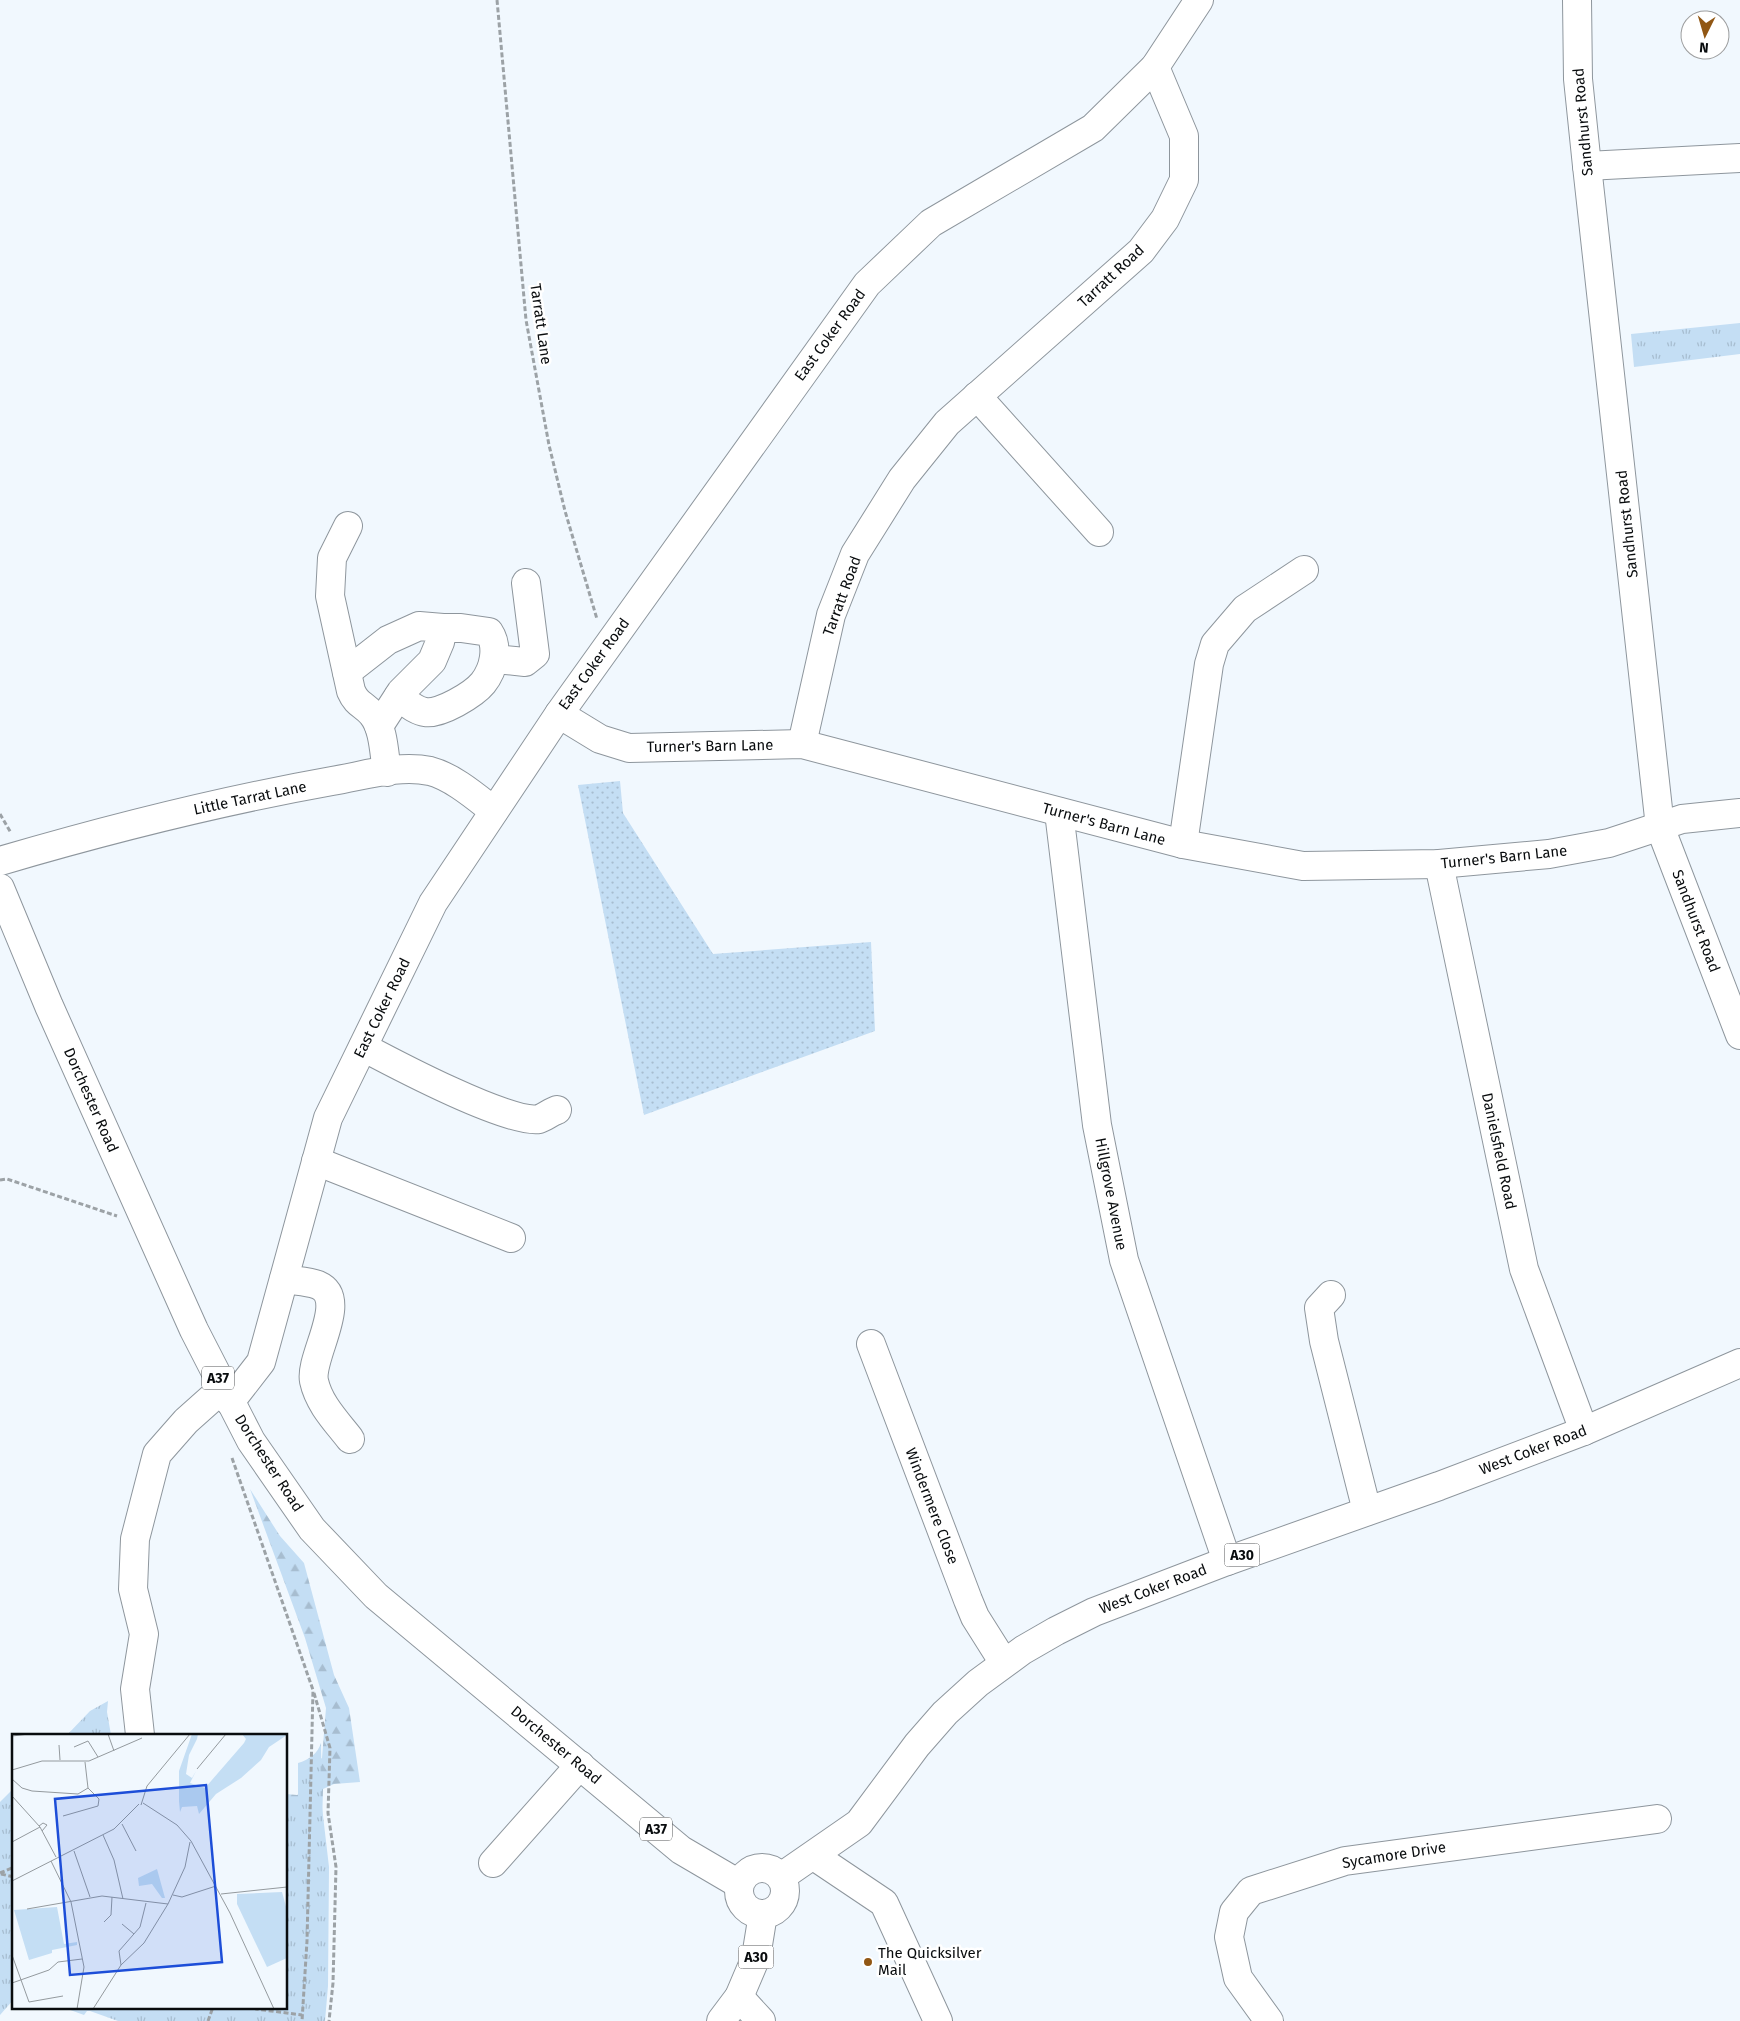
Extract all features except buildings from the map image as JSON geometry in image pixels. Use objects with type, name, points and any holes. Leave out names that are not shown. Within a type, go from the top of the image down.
[{"type":"main road","name":"East Coker Road","points":[[140,1734],[135,1689],[144,1634],[133,1589],[135,1539],[157,1454],[186,1421],[227,1395],[261,1362],[328,1118],[433,903],[610,641],[867,284],[931,223],[1093,128],[1155,67],[1199,0]]},
{"type":"main road","name":"Sandhurst Road","points":[[1576,0],[1578,79],[1660,827],[1740,1035]]},
{"type":"main road","name":"Tarratt Road","points":[[802,744],[831,615],[855,554],[902,479],[947,423],[1141,251],[1165,219],[1184,180],[1184,136],[1155,67]]},
{"type":"main road","points":[[1587,166],[1740,158]]},
{"type":"main road","points":[[977,396],[1099,532]]},
{"type":"main road","points":[[348,526],[332,558],[330,596],[355,701],[372,714],[379,726],[387,772]]},
{"type":"main road","points":[[1183,844],[1209,664],[1216,644],[1245,609],[1305,571]]},
{"type":"main road","points":[[495,659],[525,662],[535,654],[526,583]]},
{"type":"main road","points":[[347,672],[388,640],[419,626],[461,628],[489,632],[494,640],[495,659],[483,683],[448,708],[437,712],[424,712],[398,697]]},
{"type":"main road","points":[[379,726],[398,697],[432,661],[440,642],[443,628]]},
{"type":"main road","name":"Turner's Barn Lane","points":[[559,714],[600,740],[629,748],[802,744],[1183,844],[1303,866],[1439,864],[1549,854],[1609,844],[1682,819],[1740,813]]},
{"type":"main road","name":"Little Tarrat Lane","points":[[0,861],[150,820],[310,785],[387,772],[430,771],[452,781],[494,811]]},
{"type":"main road","name":"Hillgrove Avenue","points":[[1059,812],[1097,1125],[1124,1260],[1227,1560]]},
{"type":"main road","name":"Danielsfield Road","points":[[1439,864],[1524,1269],[1584,1431]]},
{"type":"main road","name":"Dorchester Road","points":[[0,888],[49,1006],[176,1292],[251,1441],[312,1529],[376,1596],[681,1850],[739,1884]]},
{"type":"main road","points":[[363,1047],[425,1080],[520,1117],[539,1119],[556,1110]]},
{"type":"main road","points":[[316,1161],[510,1238]]},
{"type":"main road","points":[[284,1279],[318,1285],[326,1290],[330,1300],[330,1310],[314,1363],[313,1380],[324,1408],[350,1439]]},
{"type":"main road","points":[[1331,1295],[1319,1308],[1324,1341],[1367,1511]]},
{"type":"main road","name":"Windermere Close","points":[[871,1344],[975,1618],[1004,1663]]},
{"type":"main road","name":"West Coker Road","points":[[781,1877],[814,1856],[859,1823],[917,1745],[945,1713],[978,1683],[1004,1663],[1056,1631],[1094,1612],[1227,1560],[1439,1486],[1584,1431],[1740,1363]]},
{"type":"main road","points":[[494,1863],[580,1765]]},
{"type":"main road","name":"Sycamore Drive","points":[[1269,2021],[1238,1978],[1229,1937],[1234,1912],[1251,1891],[1345,1861],[1657,1819]]},
{"type":"main road","points":[[814,1856],[884,1903],[938,2021]]},
{"type":"main road","points":[[754,1868],[769,1869],[781,1877],[785,1892],[782,1901],[772,1911],[763,1914],[755,1913],[743,1905],[740,1899],[739,1884],[747,1872],[754,1868]]},
{"type":"main road","name":"A30","points":[[721,2021],[739,1997],[756,1957],[763,1914]]},
{"type":"main road","points":[[739,1997],[760,2021]]},
{"type":"path","name":"Tarratt Lane","points":[[498,0],[528,329],[549,445],[565,511],[585,573],[599,626],[610,641]]},
{"type":"path","points":[[0,1180],[8,1179],[123,1218]]},
{"type":"path","points":[[230,1453],[313,1690],[330,1748],[328,1812],[336,1867],[333,1983],[329,2021]]},
{"type":"path","points":[[302,2021],[313,1690]]},
{"type":"path","points":[[0,1874],[12,1868]]},
{"type":"path","points":[[208,2021],[213,2008]]},
{"type":"path","points":[[256,2008],[302,2015]]},
{"type":"green space","points":[[1740,323],[1740,354],[1634,367],[1631,334]]},
{"type":"green space","points":[[620,781],[623,813],[713,954],[871,942],[875,1031],[644,1115],[578,785]]},
{"type":"green space","points":[[250,1489],[280,1536],[304,1563],[334,1675],[349,1708],[360,1782],[334,1784],[323,1789],[322,1825],[288,1997],[288,1794],[297,1795],[316,1787],[317,1761],[322,1758],[326,1708],[305,1638]]},
{"type":"green space","points":[[108,1701],[107,1712],[111,1734],[68,1734],[90,1711]]},
{"type":"green space","points":[[321,1743],[322,1807],[329,1867],[328,1986],[325,2021],[118,2021],[90,2011],[87,2011],[84,2015],[65,2008],[288,2008],[288,1802],[298,1801],[298,1763],[306,1760],[318,1750]]},
{"type":"green space","points":[[12,1790],[12,2001],[0,2015],[0,1802]]},
{"type":"place","name":"The Quicksilver Mail","points":[[868,1962]]}]
